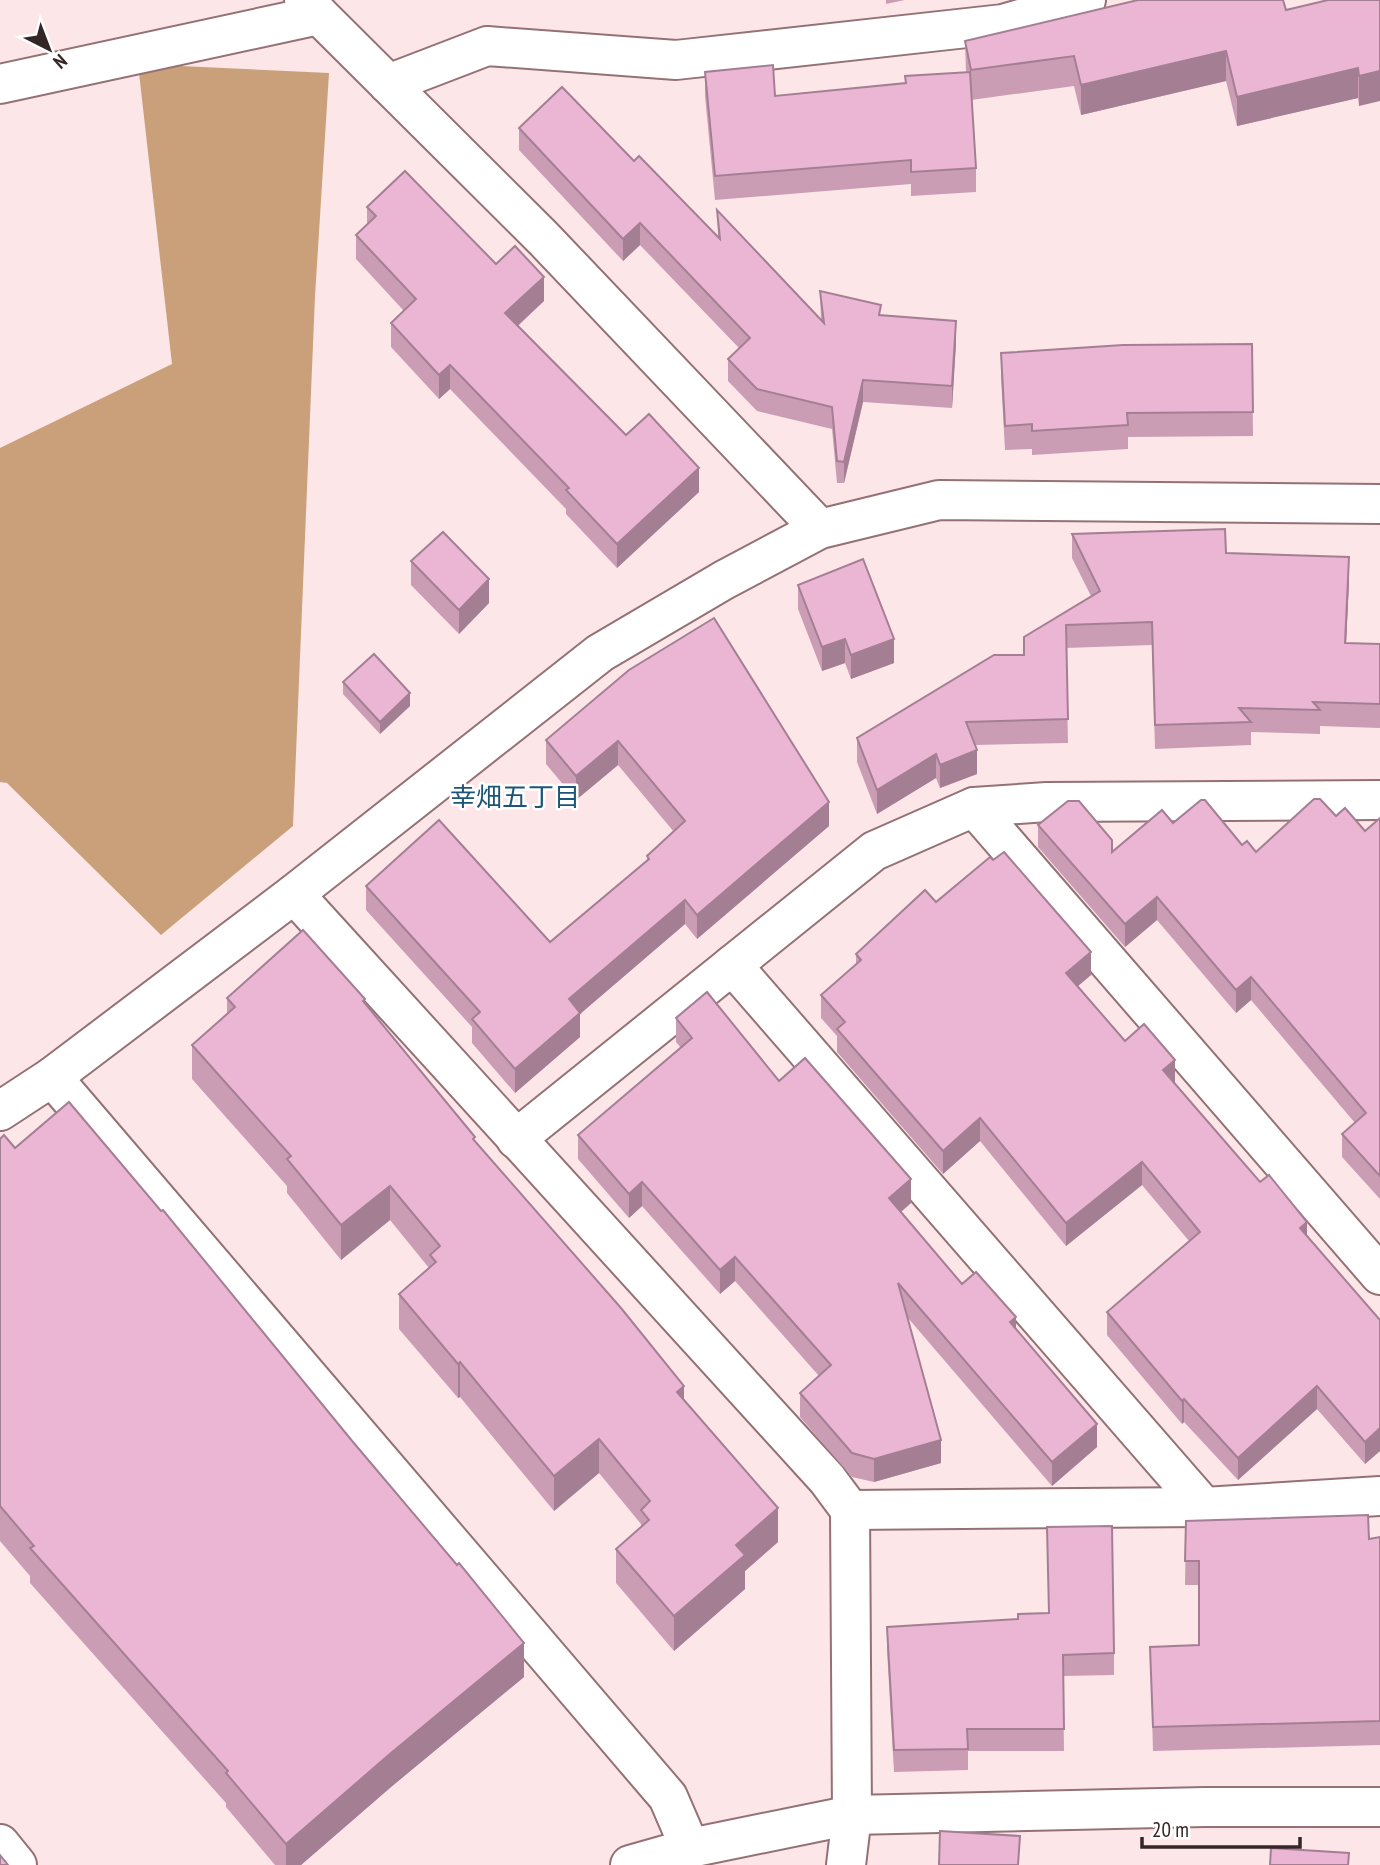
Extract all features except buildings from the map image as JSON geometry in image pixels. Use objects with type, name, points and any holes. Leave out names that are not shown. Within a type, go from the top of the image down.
[{"type":"street","points":[[388,84],[487,46],[676,60],[1003,24],[1086,0]]},
{"type":"street","points":[[0,84],[315,5],[388,84],[544,239],[820,529]]},
{"type":"street","points":[[0,1111],[52,1077],[293,894],[600,653],[724,580],[820,529],[939,500],[1380,504]]},
{"type":"street","points":[[516,1139],[874,851],[974,807],[1047,802],[1380,800]]},
{"type":"street","points":[[974,807],[1380,1275]]},
{"type":"street","points":[[293,894],[827,1479],[850,1510],[852,1815],[846,1865]]},
{"type":"street","points":[[732,965],[1204,1507]]},
{"type":"street","points":[[52,1077],[668,1797],[690,1848]]},
{"type":"street","points":[[850,1510],[1204,1507],[1380,1496]]},
{"type":"street","points":[[630,1865],[690,1848],[852,1815],[1205,1807],[1380,1807]]},
{"type":"street","points":[[0,1844],[17,1865]]},
{"type":"shaded area","points":[[138,64],[329,73],[315,296],[293,826],[161,935],[7,783],[0,782],[0,448],[172,364]]},
{"type":"district","name":"幸畑五丁目","points":[[515,796]]}]
